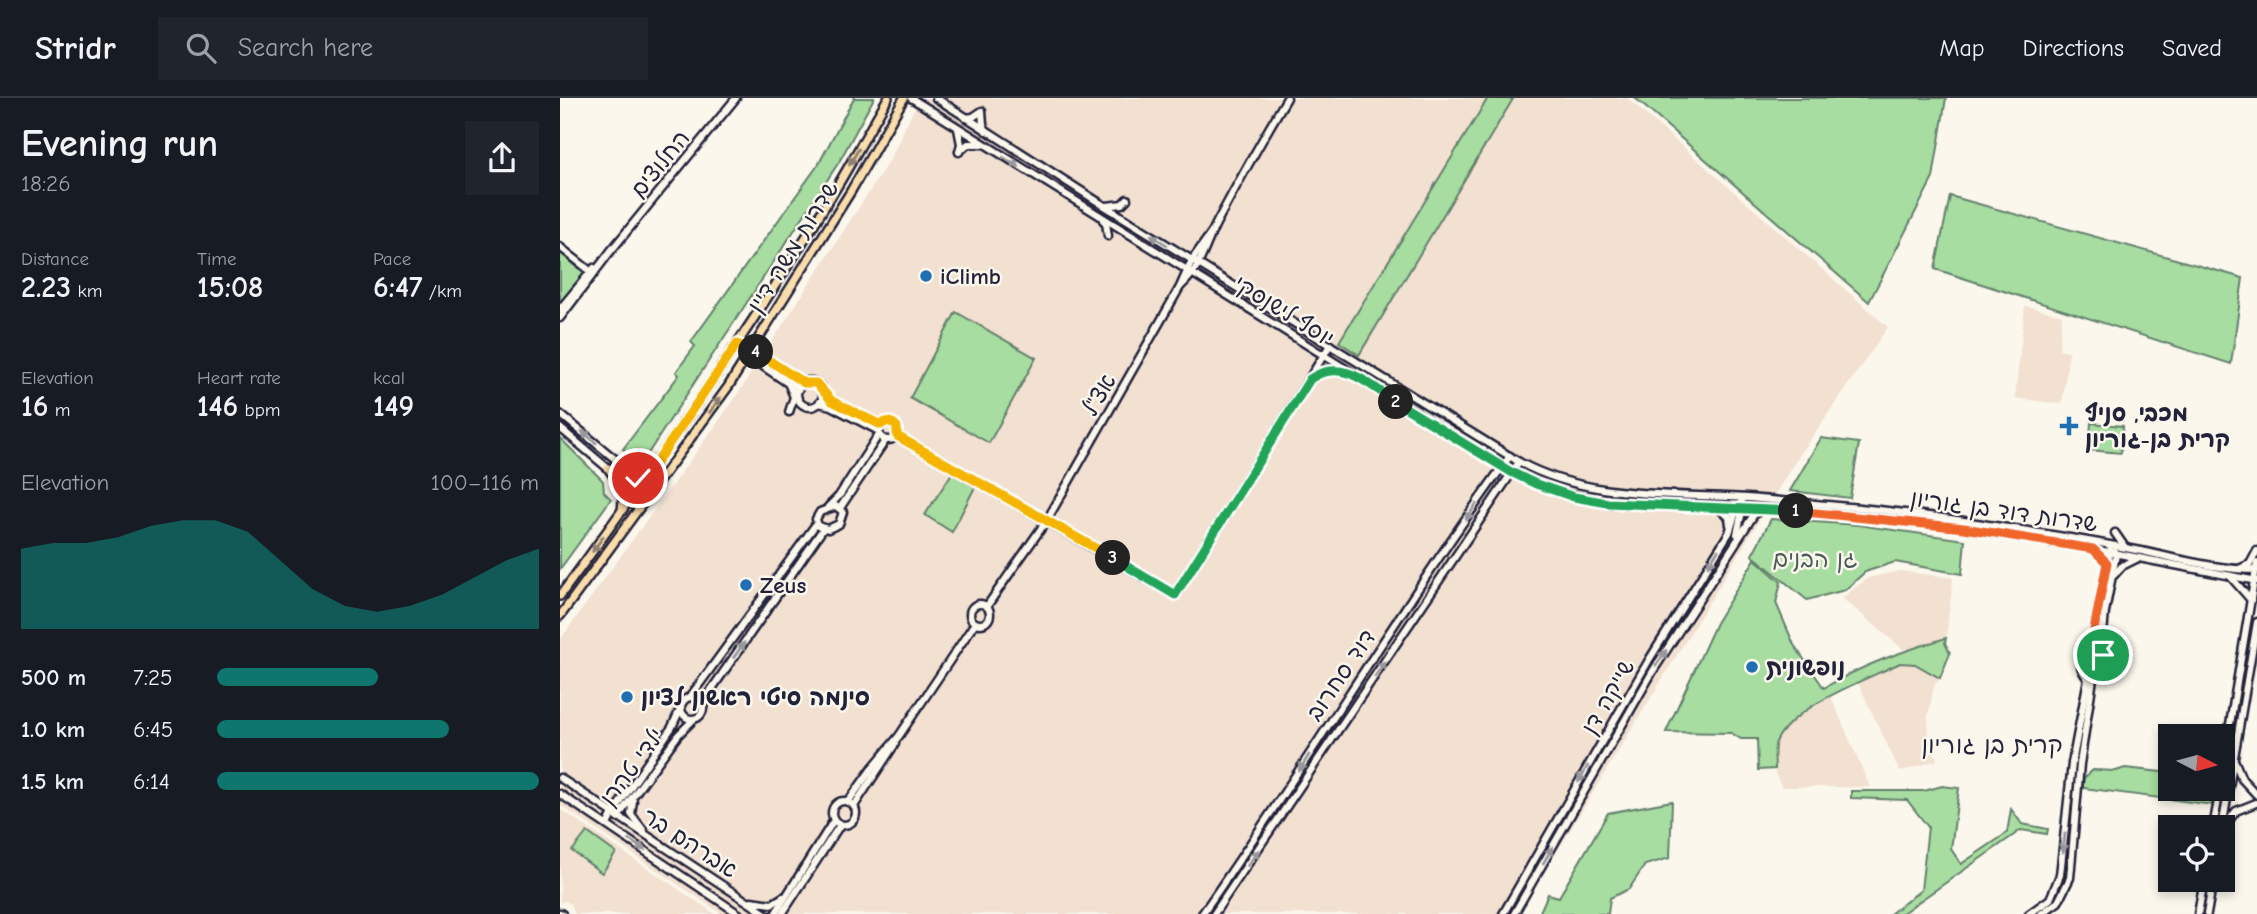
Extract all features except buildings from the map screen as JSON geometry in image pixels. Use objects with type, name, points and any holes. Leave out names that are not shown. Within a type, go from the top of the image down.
[{"type":"main road","name":"שדרות משה דיין","points":[[560,596],[668,448],[737,344],[836,188],[888,98]]},
{"type":"main road","name":"שדרות משה דיין","points":[[560,616],[650,496],[750,352],[851,191],[904,98]]},
{"type":"main road","points":[[616,460],[644,467],[652,464],[668,448]]},
{"type":"main road","points":[[608,468],[624,493],[621,513]]},
{"type":"street","name":"החלוצים","points":[[560,309],[736,98]]},
{"type":"street","name":"יוסף לישנסקי","points":[[911,98],[1511,472],[1553,490],[1588,500],[1740,508]]},
{"type":"street","name":"יוסף לישנסקי","points":[[936,98],[987,133],[1329,341],[1519,461],[1552,477],[1582,485],[1628,491],[1744,498]]},
{"type":"street","name":"אצ\"ל","points":[[987,606],[1047,520],[1180,287],[1186,270],[1212,232],[1287,98]]},
{"type":"street","points":[[965,118],[973,117],[982,111],[987,133]]},
{"type":"street","points":[[958,129],[961,144],[959,152],[968,144],[983,145]]},
{"type":"street","points":[[1103,205],[1115,206],[1127,199]]},
{"type":"street","points":[[1100,215],[1106,223],[1108,236]]},
{"type":"street","name":"אצ\"ל","points":[[1180,287],[1193,275],[1212,232]]},
{"type":"street","points":[[560,247],[592,273]]},
{"type":"street","name":"החלוצים","points":[[560,318],[592,273]]},
{"type":"street","points":[[897,436],[1175,595],[1310,379],[1329,341]]},
{"type":"street","points":[[737,344],[804,383],[816,383],[832,401],[880,430],[886,441]]},
{"type":"street","points":[[750,352],[798,390]]},
{"type":"street","points":[[1310,379],[1326,370],[1346,371]]},
{"type":"street","points":[[786,380],[792,388],[793,397],[789,412]]},
{"type":"street","points":[[804,383],[798,390],[802,404],[810,407],[819,403],[831,406],[880,430]]},
{"type":"street","points":[[819,403],[823,393]]},
{"type":"street","points":[[560,414],[643,482],[650,496]]},
{"type":"street","points":[[823,529],[709,693],[699,717],[693,719],[682,715],[681,707],[684,701],[690,697],[816,524],[817,515],[839,496],[886,422],[897,427],[897,436]]},
{"type":"street","points":[[560,428],[636,492],[650,496]]},
{"type":"street","points":[[816,524],[823,529],[839,524],[843,515],[841,508],[886,441],[897,436]]},
{"type":"street","name":"דוד סחרוב","points":[[1202,914],[1268,820],[1335,714],[1510,456]]},
{"type":"street","name":"דוד סחרוב","points":[[1214,914],[1519,461]]},
{"type":"street","points":[[1731,548],[1740,528],[1740,508],[1744,498]]},
{"type":"street","name":"שדרות דוד בן גוריון","points":[[1744,498],[1964,521],[2256,580]]},
{"type":"street","points":[[1716,506],[1729,517],[1731,524],[1728,533]]},
{"type":"street","points":[[828,508],[841,508]]},
{"type":"street","name":"שדרות דוד בן גוריון","points":[[1740,508],[1861,516],[1964,528],[2093,549],[2113,551],[2126,547],[2237,570],[2257,567]]},
{"type":"street","name":"שייקה דן","points":[[1503,914],[1649,660],[1728,533],[1740,508]]},
{"type":"street","name":"שייקה דן","points":[[1514,914],[1653,671],[1731,548],[1761,508]]},
{"type":"street","points":[[1035,513],[1039,518],[1041,530]]},
{"type":"street","points":[[2115,533],[2126,547]]},
{"type":"street","points":[[2093,549],[2107,563]]},
{"type":"street","points":[[2090,679],[2082,673],[2080,663],[2091,645],[2107,563],[2113,551]]},
{"type":"street","points":[[2090,679],[2097,677],[2103,655],[2105,612],[2113,576],[2113,551]]},
{"type":"street","points":[[2237,570],[2250,564],[2257,551]]},
{"type":"street","points":[[2113,576],[2122,566],[2138,558]]},
{"type":"street","points":[[2230,724],[2257,567]]},
{"type":"street","points":[[2229,575],[2251,600]]},
{"type":"street","points":[[977,604],[987,606],[991,615],[988,622],[975,624],[970,618],[972,608],[977,604]]},
{"type":"street","points":[[2235,751],[2257,622]]},
{"type":"street","points":[[851,804],[975,624]]},
{"type":"street","points":[[2091,645],[2102,645]]},
{"type":"street","points":[[2029,914],[2050,899],[2060,875],[2072,763],[2090,679]]},
{"type":"street","points":[[2041,914],[2058,902],[2070,878],[2090,679]]},
{"type":"street","points":[[690,697],[700,701],[703,707]]},
{"type":"street","name":"ילדי טהרן","points":[[616,815],[672,727],[681,707]]},
{"type":"street","name":"ילדי טהרן","points":[[607,825],[693,719]]},
{"type":"street","points":[[2235,760],[2242,779],[2257,795]]},
{"type":"street","name":"אברהם בר","points":[[560,778],[766,914]]},
{"type":"street","points":[[636,792],[631,814],[653,840]]},
{"type":"street","name":"אברהם בר","points":[[560,794],[739,914]]},
{"type":"street","points":[[775,914],[834,820],[836,805],[841,802],[851,804]]},
{"type":"street","points":[[2232,815],[2242,807],[2256,803]]},
{"type":"street","points":[[782,914],[838,828],[853,821],[856,815],[851,804]]},
{"type":"street","points":[[834,820],[843,825]]},
{"type":"street","points":[[743,899],[761,905],[772,904],[778,902],[791,888]]},
{"type":"street","points":[[2198,914],[2202,892]]},
{"type":"street","points":[[2207,914],[2211,892]]},
{"type":"street","points":[[788,914],[791,899]]},
{"type":"shaded area","points":[[919,98],[1627,98],[1888,327],[1794,463],[1519,914],[722,914],[560,805],[560,640],[734,400],[891,158]]},
{"type":"shaded area","points":[[2025,306],[2062,315],[2059,349],[2069,351],[2062,404],[2015,398]]},
{"type":"shaded area","points":[[1900,571],[1953,578],[1946,638],[1904,650],[1842,598],[1868,578]]},
{"type":"shaded area","points":[[1900,663],[1915,664],[1940,678],[1934,686],[1928,716],[1929,740],[1937,760],[1900,772],[1858,683]]},
{"type":"shaded area","points":[[1831,697],[1870,787],[1782,787],[1775,774],[1775,744],[1786,727],[1804,712]]},
{"type":"shaded area","points":[[560,809],[715,914],[575,914],[571,904],[560,902]]},
{"type":"green space","points":[[854,98],[874,98],[839,162],[645,458],[640,461],[623,449],[679,375],[676,372],[695,346],[691,342],[818,165]]},
{"type":"green space","points":[[1488,98],[1513,99],[1359,355],[1339,342]]},
{"type":"green space","points":[[1635,98],[1946,98],[1933,178],[1869,302]]},
{"type":"green space","points":[[1950,196],[2243,278],[2231,364],[1935,269]]},
{"type":"green space","points":[[560,252],[584,273],[560,304]]},
{"type":"green space","points":[[956,312],[1036,358],[989,443],[910,398]]},
{"type":"green space","points":[[2091,423],[2123,426],[2121,453],[2089,450]]},
{"type":"green space","points":[[560,438],[603,481],[604,492],[611,499],[560,569]]},
{"type":"green space","points":[[1821,438],[1859,443],[1850,498],[1790,491]]},
{"type":"green space","points":[[952,473],[975,487],[952,532],[925,515]]},
{"type":"green space","name":"גן הבנים","points":[[1771,519],[1858,525],[1965,540],[1962,574],[1895,562],[1865,572],[1845,590],[1807,600],[1752,555]]},
{"type":"green space","name":"נופשונית","points":[[1755,559],[1781,582],[1776,603],[1794,645],[1824,688],[1883,659],[1946,638],[1945,643],[1950,653],[1940,678],[1915,664],[1900,663],[1831,695],[1797,717],[1785,729],[1775,745],[1775,769],[1758,770],[1757,739],[1741,739],[1731,733],[1666,732],[1716,623]]},
{"type":"green space","points":[[2125,768],[2158,772],[2158,798],[2083,788],[2084,778],[2093,770],[2116,771]]},
{"type":"green space","points":[[1942,786],[1959,788],[1951,849],[1961,864],[2007,833],[2011,809],[2022,824],[2048,829],[2047,834],[2021,830],[1901,914],[1890,914],[1921,890],[1928,827],[1907,800],[1851,798],[1851,791],[1924,791]]},
{"type":"green space","points":[[1672,801],[1670,858],[1645,865],[1629,889],[1610,898],[1608,914],[1539,914],[1548,894],[1559,897],[1608,813]]},
{"type":"green space","points":[[2190,802],[2214,802],[2213,805]]},
{"type":"green space","points":[[587,832],[616,853],[602,873],[572,851]]},
{"type":"place","name":"iClimb","points":[[926,276]]},
{"type":"place","name":"מכבי, סניף קרית בן-גוריון","points":[[2069,426]]},
{"type":"place","name":"Zeus","points":[[746,585]]},
{"type":"place","name":"נופשונית","points":[[1752,667]]},
{"type":"place","name":"סינמה סיטי ראשון לציון","points":[[627,697]]},
{"type":"district","name":"קרית בן גוריון","points":[[1992,745]]},
{"type":"route","points":[[638,478],[643,482],[737,344],[752,349],[804,383],[816,383],[832,401],[869,421],[881,425],[886,422],[895,424],[897,436],[1175,595],[1310,379],[1331,369],[1346,371],[1511,472],[1574,497],[1608,503],[1761,508],[1861,516],[1964,528],[2093,549],[2107,563],[2091,645],[2102,645],[2103,655]]}]
